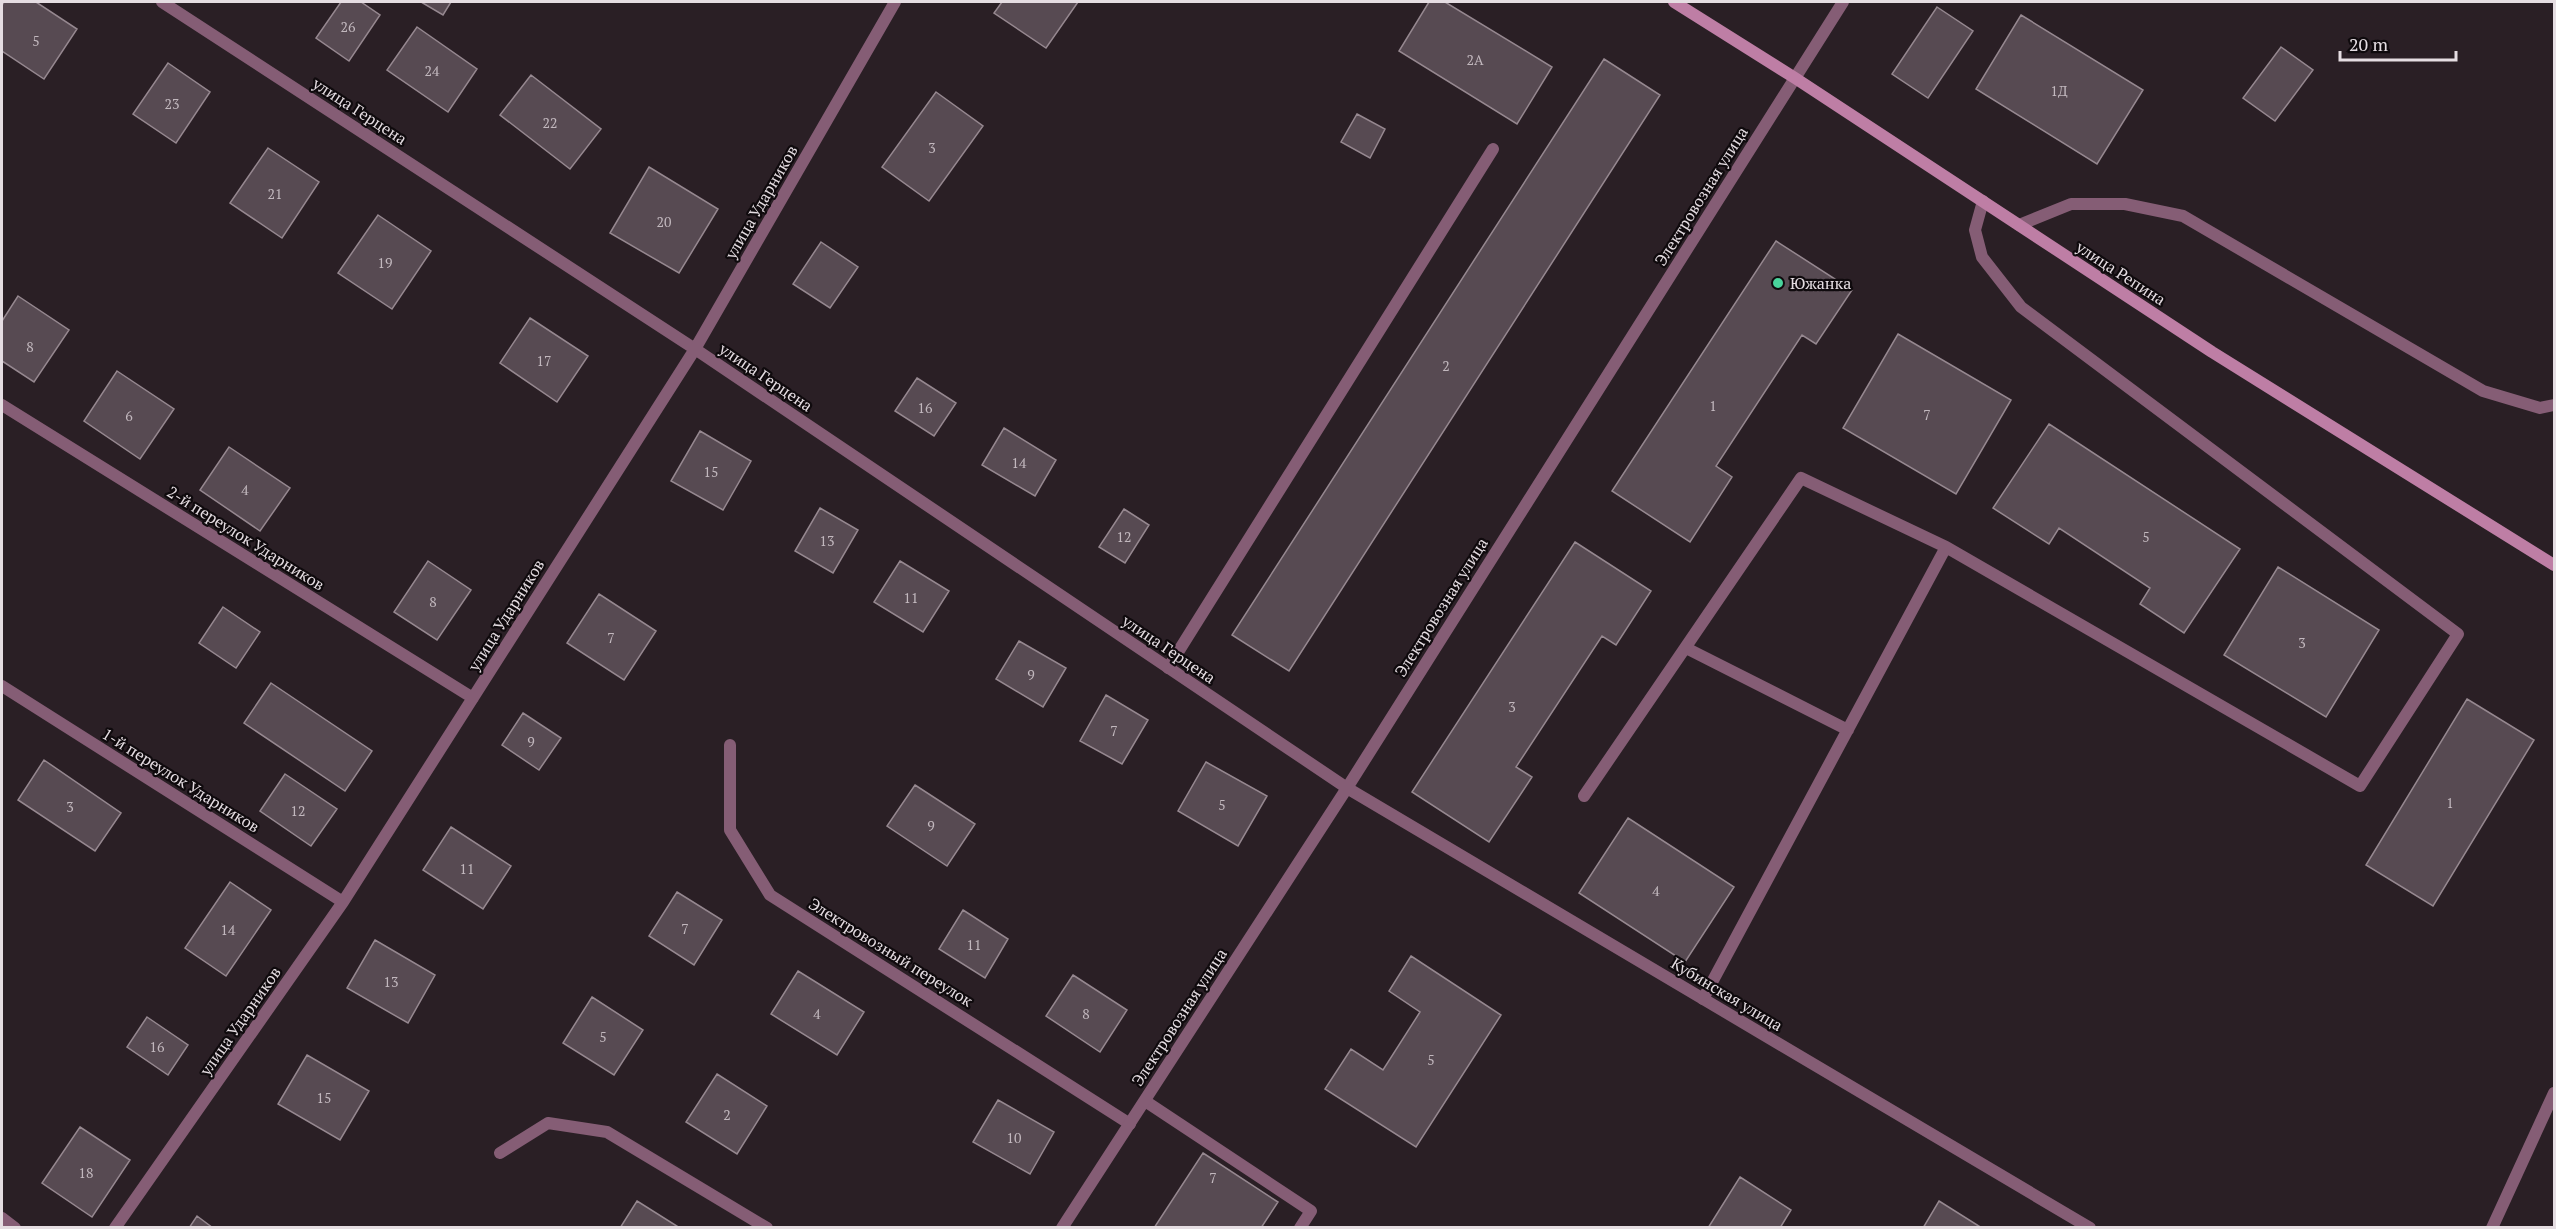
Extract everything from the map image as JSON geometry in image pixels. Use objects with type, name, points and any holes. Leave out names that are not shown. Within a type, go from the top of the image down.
[{"type":"main road","name":"улица Репина","points":[[1674,2],[1795,78],[2212,352],[2554,565]]},
{"type":"street","name":"улица Герцена","points":[[162,2],[695,349],[1347,788]]},
{"type":"street","name":"улица Ударников","points":[[115,1227],[343,902],[473,698],[695,349],[895,2]]},
{"type":"street","name":"Электровозная улица","points":[[1062,1227],[1347,788],[1843,2]]},
{"type":"street","points":[[1168,668],[1493,150]]},
{"type":"street","points":[[1584,796],[1801,478],[1946,547],[2360,786],[2458,634],[2020,307],[1982,257],[1975,230],[1983,201]]},
{"type":"street","points":[[2019,225],[2071,204],[2125,204],[2183,216],[2483,391],[2540,408],[2554,405]]},
{"type":"street","name":"2-й переулок Ударников","points":[[2,405],[473,698]]},
{"type":"street","points":[[1703,999],[1946,547]]},
{"type":"street","points":[[1686,648],[1848,730]]},
{"type":"street","name":"1-й переулок Ударников","points":[[2,686],[343,902]]},
{"type":"street","name":"Электровозный переулок","points":[[730,746],[730,830],[770,895],[1130,1124]]},
{"type":"street","name":"Кубинская улица","points":[[1347,788],[2090,1227]]},
{"type":"street","points":[[2492,1227],[2554,1093]]},
{"type":"street","points":[[1144,1101],[1311,1211],[1300,1227]]},
{"type":"street","points":[[500,1153],[548,1123],[607,1132],[767,1227]]},
{"type":"street","points":[[2,1218],[15,1227]]},
{"type":"building","points":[[4,2],[36,2],[77,29],[44,79],[2,51],[2,5]]},
{"type":"building","points":[[341,2],[361,2],[380,15],[349,61],[316,38]]},
{"type":"building","points":[[421,2],[451,2],[443,15]]},
{"type":"building","points":[[1002,2],[1078,2],[1046,48],[994,13]]},
{"type":"building","points":[[1429,2],[1445,2],[1552,67],[1517,124],[1399,51]]},
{"type":"building","points":[[1937,7],[1973,31],[1928,98],[1892,74]]},
{"type":"building","points":[[2021,15],[2143,90],[2097,164],[1976,89]]},
{"type":"building","points":[[417,27],[477,69],[448,112],[387,70]]},
{"type":"building","points":[[2281,47],[2313,70],[2275,121],[2243,98]]},
{"type":"building","points":[[1604,59],[1660,95],[1289,671],[1232,635]]},
{"type":"building","points":[[168,63],[210,92],[176,143],[133,114]]},
{"type":"building","points":[[531,75],[601,129],[570,169],[500,115]]},
{"type":"building","points":[[936,92],[983,126],[929,201],[882,167]]},
{"type":"building","points":[[1357,114],[1385,129],[1370,158],[1341,142]]},
{"type":"building","points":[[268,148],[319,182],[282,238],[230,203]]},
{"type":"building","points":[[649,167],[718,209],[679,273],[610,233]]},
{"type":"building","points":[[378,215],[431,251],[392,309],[338,273]]},
{"type":"building","points":[[1776,241],[1852,290],[1816,344],[1802,335],[1716,466],[1732,477],[1690,542],[1612,491]]},
{"type":"building","points":[[821,242],[858,267],[830,308],[793,284]]},
{"type":"building","points":[[18,296],[69,330],[34,382],[2,361],[2,321]]},
{"type":"building","points":[[530,318],[588,356],[557,402],[500,363]]},
{"type":"building","points":[[1898,334],[2011,400],[1956,494],[1843,428]]},
{"type":"building","points":[[117,371],[174,409],[140,459],[84,421]]},
{"type":"building","points":[[917,378],[956,403],[934,436],[895,411]]},
{"type":"building","points":[[2049,424],[2240,549],[2184,633],[2140,604],[2150,588],[2059,528],[2049,544],[1993,508]]},
{"type":"building","points":[[1004,428],[1056,460],[1035,496],[982,465]]},
{"type":"building","points":[[700,431],[751,461],[723,510],[671,481]]},
{"type":"building","points":[[229,447],[290,488],[260,531],[200,490]]},
{"type":"building","points":[[820,508],[858,530],[833,573],[795,551]]},
{"type":"building","points":[[1124,509],[1149,525],[1125,563],[1099,547]]},
{"type":"building","points":[[1575,542],[1651,591],[1616,645],[1602,636],[1516,767],[1532,777],[1489,842],[1412,792]]},
{"type":"building","points":[[428,561],[471,590],[437,640],[394,612]]},
{"type":"building","points":[[900,561],[949,591],[923,632],[874,602]]},
{"type":"building","points":[[2278,567],[2379,630],[2326,717],[2224,655]]},
{"type":"building","points":[[599,594],[656,631],[624,680],[567,643]]},
{"type":"building","points":[[223,607],[260,632],[236,668],[199,643]]},
{"type":"building","points":[[1019,641],[1066,668],[1043,707],[996,679]]},
{"type":"building","points":[[271,683],[372,751],[345,791],[244,723]]},
{"type":"building","points":[[1106,695],[1148,720],[1122,764],[1080,741]]},
{"type":"building","points":[[2467,699],[2534,740],[2433,906],[2366,865]]},
{"type":"building","points":[[523,713],[561,738],[539,770],[502,745]]},
{"type":"building","points":[[44,760],[121,813],[95,851],[18,800]]},
{"type":"building","points":[[1206,762],[1267,796],[1238,846],[1178,811]]},
{"type":"building","points":[[285,774],[337,809],[311,846],[260,811]]},
{"type":"building","points":[[915,785],[975,824],[947,866],[887,826]]},
{"type":"building","points":[[1628,818],[1734,887],[1685,962],[1579,893]]},
{"type":"building","points":[[451,827],[511,866],[483,909],[423,870]]},
{"type":"building","points":[[230,882],[271,910],[226,976],[185,948]]},
{"type":"building","points":[[677,892],[722,920],[694,965],[649,936]]},
{"type":"building","points":[[963,910],[1008,939],[985,978],[939,949]]},
{"type":"building","points":[[375,940],[435,975],[408,1023],[347,988]]},
{"type":"building","points":[[1411,956],[1501,1015],[1416,1147],[1325,1089],[1351,1049],[1383,1070],[1420,1012],[1389,991]]},
{"type":"building","points":[[798,971],[864,1012],[837,1055],[771,1014]]},
{"type":"building","points":[[1073,975],[1127,1010],[1100,1052],[1046,1016]]},
{"type":"building","points":[[592,997],[643,1030],[614,1075],[563,1043]]},
{"type":"building","points":[[147,1017],[188,1045],[168,1075],[127,1047]]},
{"type":"building","points":[[307,1055],[369,1091],[340,1140],[278,1104]]},
{"type":"building","points":[[717,1074],[767,1106],[737,1154],[686,1122]]},
{"type":"building","points":[[998,1100],[1054,1132],[1030,1174],[973,1142]]},
{"type":"building","points":[[80,1127],[130,1160],[92,1217],[42,1183]]},
{"type":"building","points":[[1203,1153],[1278,1202],[1261,1228],[1154,1228]]},
{"type":"building","points":[[1740,1177],[1791,1210],[1780,1228],[1708,1228]]},
{"type":"building","points":[[637,1201],[680,1228],[620,1228]]},
{"type":"building","points":[[1939,1201],[1982,1228],[1923,1228]]},
{"type":"building","points":[[197,1216],[213,1228],[189,1228]]},
{"type":"place","name":"Южанка","points":[[1778,283]]}]
